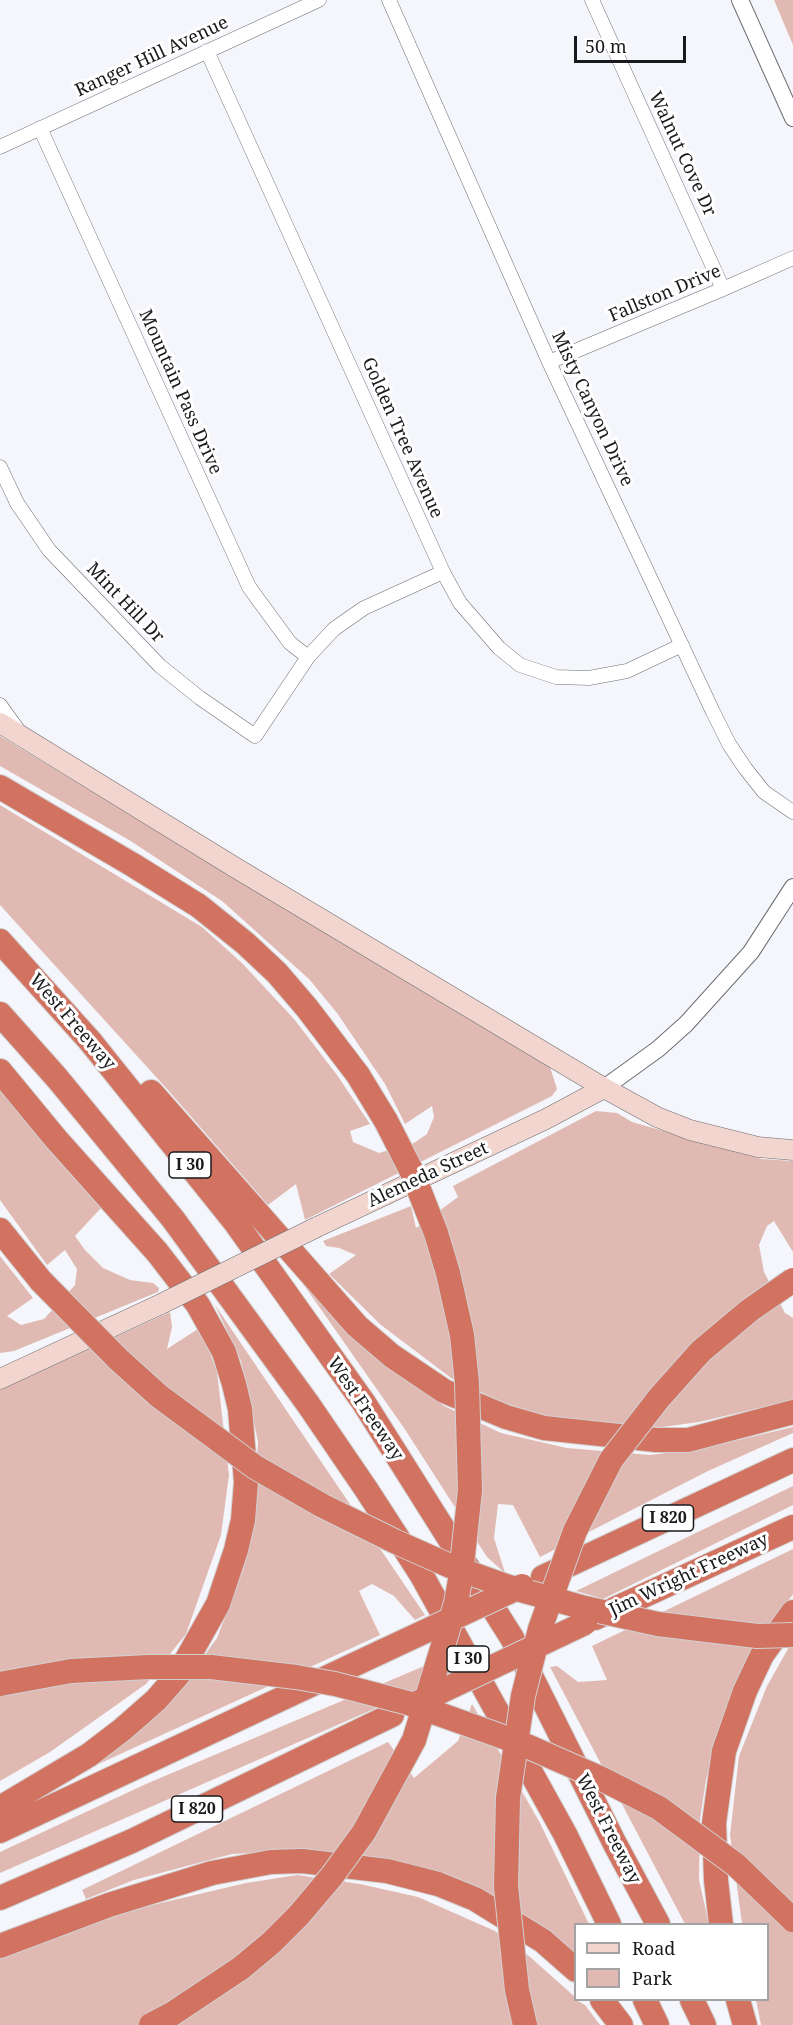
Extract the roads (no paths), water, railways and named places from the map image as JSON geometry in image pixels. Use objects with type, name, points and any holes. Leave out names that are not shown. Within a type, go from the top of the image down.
[{"type":"highway","points":[[0,787],[199,906],[245,943],[277,973],[307,1008],[358,1075],[386,1121],[412,1172],[448,1274],[462,1335],[467,1383],[470,1490],[456,1603],[414,1740],[364,1832],[299,1915],[241,1968],[172,2014],[151,2025]]},
{"type":"highway","name":"West Freeway","points":[[0,941],[90,1041],[235,1222],[364,1403],[512,1638],[615,1844],[657,1923]]},
{"type":"highway","name":"I 30","points":[[0,1014],[57,1078],[173,1219],[308,1404],[366,1489],[421,1574],[565,1834],[609,1923]]},
{"type":"highway","points":[[90,1041],[113,1051],[144,1084],[357,1326],[392,1356],[444,1391],[506,1417],[544,1428],[656,1440],[688,1440],[793,1412]]},
{"type":"highway","points":[[0,1071],[56,1139],[157,1252],[204,1315],[224,1352],[234,1384],[240,1409],[246,1482],[243,1520],[236,1550],[218,1604],[178,1676],[156,1700],[115,1735],[80,1760],[0,1809]]},
{"type":"highway","points":[[0,1230],[41,1281],[118,1359],[159,1396],[255,1467],[323,1506],[450,1566],[507,1586],[585,1608],[658,1624],[757,1636],[793,1635]]},
{"type":"highway","points":[[525,2025],[517,1990],[506,1886],[508,1798],[523,1696],[540,1629],[555,1586],[575,1531],[611,1460],[652,1407],[701,1352],[750,1310],[793,1280]]},
{"type":"highway","name":"I 820","points":[[0,1831],[793,1460]]},
{"type":"highway","name":"Jim Wright Freeway","points":[[0,1898],[132,1840],[585,1623],[793,1527]]},
{"type":"highway","points":[[721,1923],[716,1880],[714,1823],[724,1751],[745,1691],[762,1655],[793,1612]]},
{"type":"highway","points":[[0,1684],[71,1671],[149,1666],[211,1667],[335,1684],[408,1703],[520,1743],[602,1779],[659,1809],[736,1865],[793,1920]]},
{"type":"highway","points":[[0,1946],[109,1905],[212,1873],[271,1862],[302,1861],[387,1871],[438,1884],[475,1899],[495,1911],[543,1941],[574,1968]]},
{"type":"highway","points":[[604,2001],[621,2025]]},
{"type":"highway","points":[[645,2001],[657,2025]]},
{"type":"highway","points":[[692,2001],[704,2025]]},
{"type":"highway","points":[[738,2001],[745,2025]]},
{"type":"main road","points":[[0,723],[604,1089],[657,1117],[690,1130],[758,1147],[793,1150]]},
{"type":"main road","name":"Alemeda Street","points":[[0,1379],[161,1304],[604,1089]]},
{"type":"street","name":"Ranger Hill Avenue","points":[[0,147],[319,0]]},
{"type":"street","name":"Misty Canyon Drive","points":[[389,0],[549,362],[713,712],[745,768],[764,792],[793,812]]},
{"type":"street","name":"Walnut Cove Dr","points":[[592,0],[723,289]]},
{"type":"street","points":[[740,0],[793,118]]},
{"type":"street","name":"Golden Tree Avenue","points":[[207,51],[443,572],[460,603],[499,648],[520,665],[556,677],[589,678],[627,671],[682,645]]},
{"type":"street","name":"Mountain Pass Drive","points":[[40,128],[249,587],[290,643],[308,657]]},
{"type":"street","name":"Fallston Drive","points":[[549,362],[793,258]]},
{"type":"street","name":"Mint Hill Dr","points":[[0,467],[16,503],[57,559],[160,666],[200,698],[255,736],[308,657]]},
{"type":"street","points":[[308,657],[334,629],[364,608],[443,572]]},
{"type":"street","points":[[0,705],[23,737]]},
{"type":"street","name":"Alemeda Street","points":[[604,1089],[658,1049],[686,1024],[751,952],[793,887]]}]
